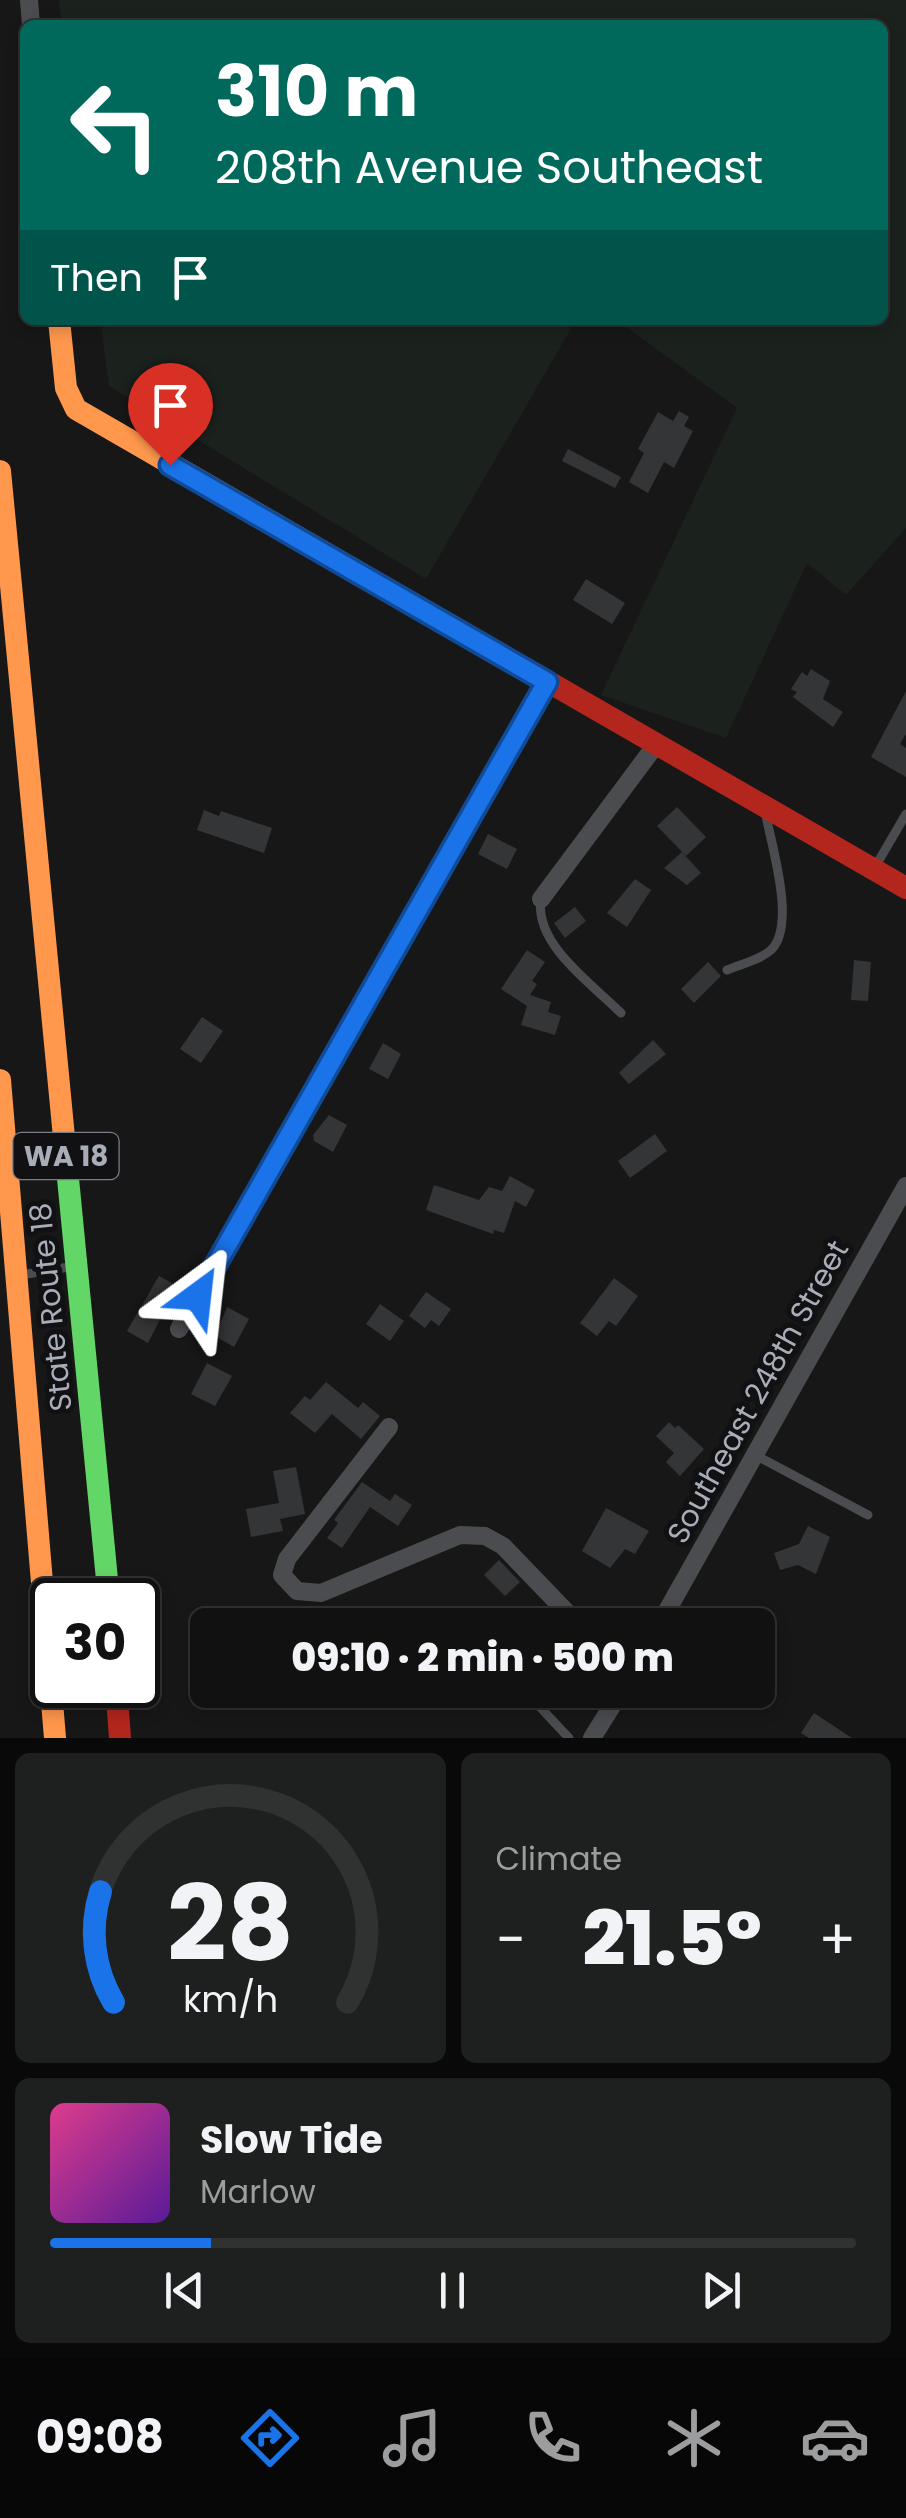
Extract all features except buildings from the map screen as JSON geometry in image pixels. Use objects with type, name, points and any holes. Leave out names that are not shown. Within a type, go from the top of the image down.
[{"type":"main road","points":[[60,325],[66,388],[76,408],[906,888]]},
{"type":"main road","name":"State Route 18","points":[[0,470],[106,1578]]},
{"type":"main road","name":"State Route 18","points":[[0,1080],[55,1738]]},
{"type":"main road","points":[[118,1708],[120,1738]]},
{"type":"street","points":[[179,1329],[547,682]]},
{"type":"street","points":[[541,899],[655,746]]},
{"type":"street","name":"Southeast 248th Street","points":[[669,1608],[906,1186]]},
{"type":"street","points":[[390,1427],[287,1559],[282,1574],[297,1591],[321,1594],[460,1535],[485,1536],[503,1546],[558,1608]]},
{"type":"street","points":[[592,1738],[611,1708]]},
{"type":"lane","points":[[727,970],[768,953],[780,939],[784,918],[765,808]]},
{"type":"lane","points":[[874,870],[906,814]]},
{"type":"lane","points":[[541,899],[538,919],[549,940],[621,1013]]},
{"type":"lane","points":[[17,1275],[77,1266]]},
{"type":"lane","points":[[753,1454],[868,1515]]},
{"type":"lane","points":[[541,1708],[569,1738]]},
{"type":"shaded area","points":[[59,0],[906,0],[906,528],[846,595],[807,563],[726,738],[601,695],[737,408],[624,325],[888,325],[888,20],[61,20]]},
{"type":"shaded area","points":[[101,325],[573,325],[426,579],[109,386]]},
{"type":"traffic: fast","points":[[66,1158],[107,1578]]},
{"type":"traffic: slow","points":[[60,325],[66,388],[76,409],[469,636]]},
{"type":"traffic: slow","points":[[0,471],[66,1158]]},
{"type":"traffic: slow","points":[[0,1080],[55,1738]]},
{"type":"traffic: jam","points":[[469,636],[906,888]]},
{"type":"traffic: jam","points":[[118,1708],[120,1738]]},
{"type":"route","points":[[170,465],[547,682],[198,1296]]}]
